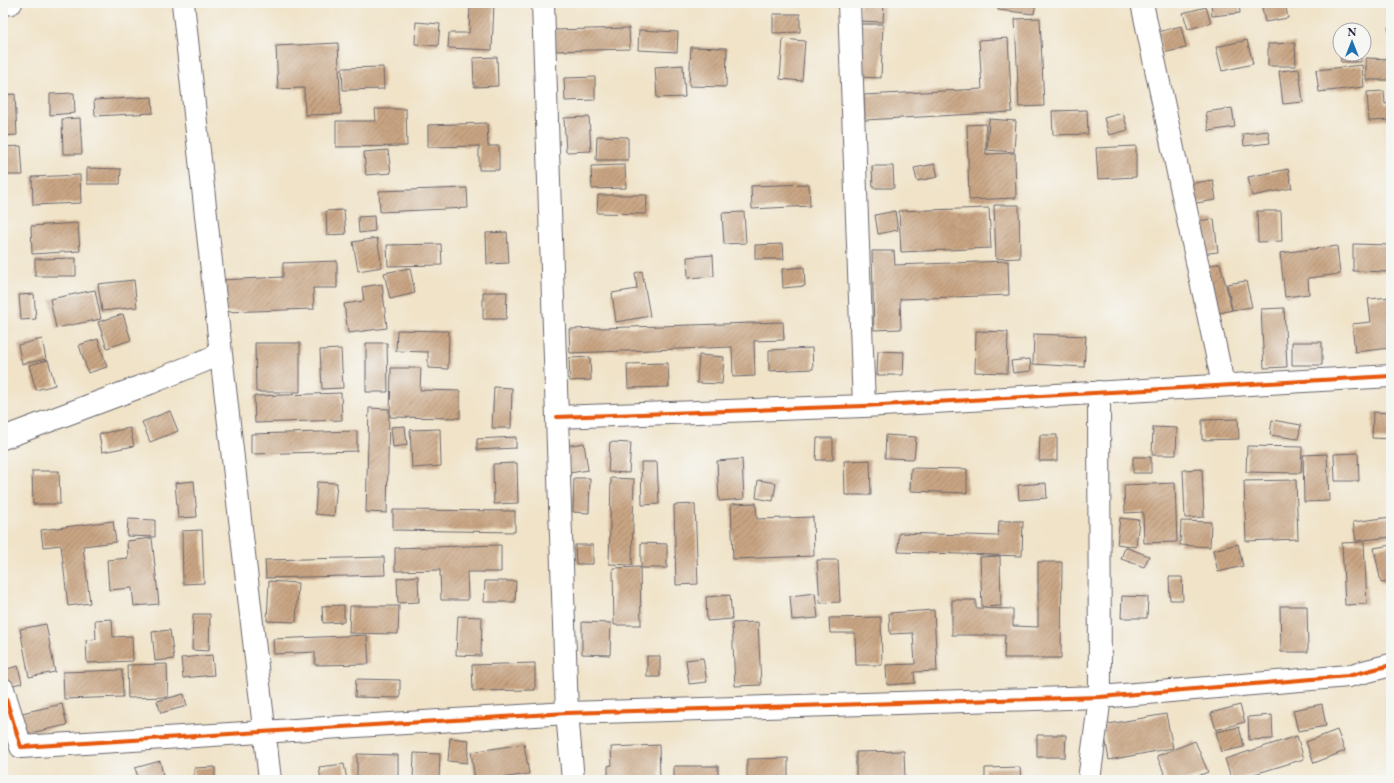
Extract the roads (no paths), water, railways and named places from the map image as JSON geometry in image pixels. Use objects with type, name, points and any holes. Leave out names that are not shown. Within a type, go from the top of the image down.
[{"type":"street","points":[[3,4],[11,3]]},
{"type":"street","points":[[183,3],[221,354],[270,780]]},
{"type":"street","points":[[543,3],[567,713],[573,780]]},
{"type":"street","points":[[849,3],[864,406]]},
{"type":"street","points":[[1142,3],[1223,384]]},
{"type":"street","points":[[3,438],[150,383],[221,354]]},
{"type":"street","points":[[557,417],[864,406],[1223,384],[1391,376]]},
{"type":"street","points":[[1089,780],[1100,697],[1099,392]]},
{"type":"street","points":[[3,689],[22,747],[567,713],[1100,697],[1348,676],[1391,665]]}]
